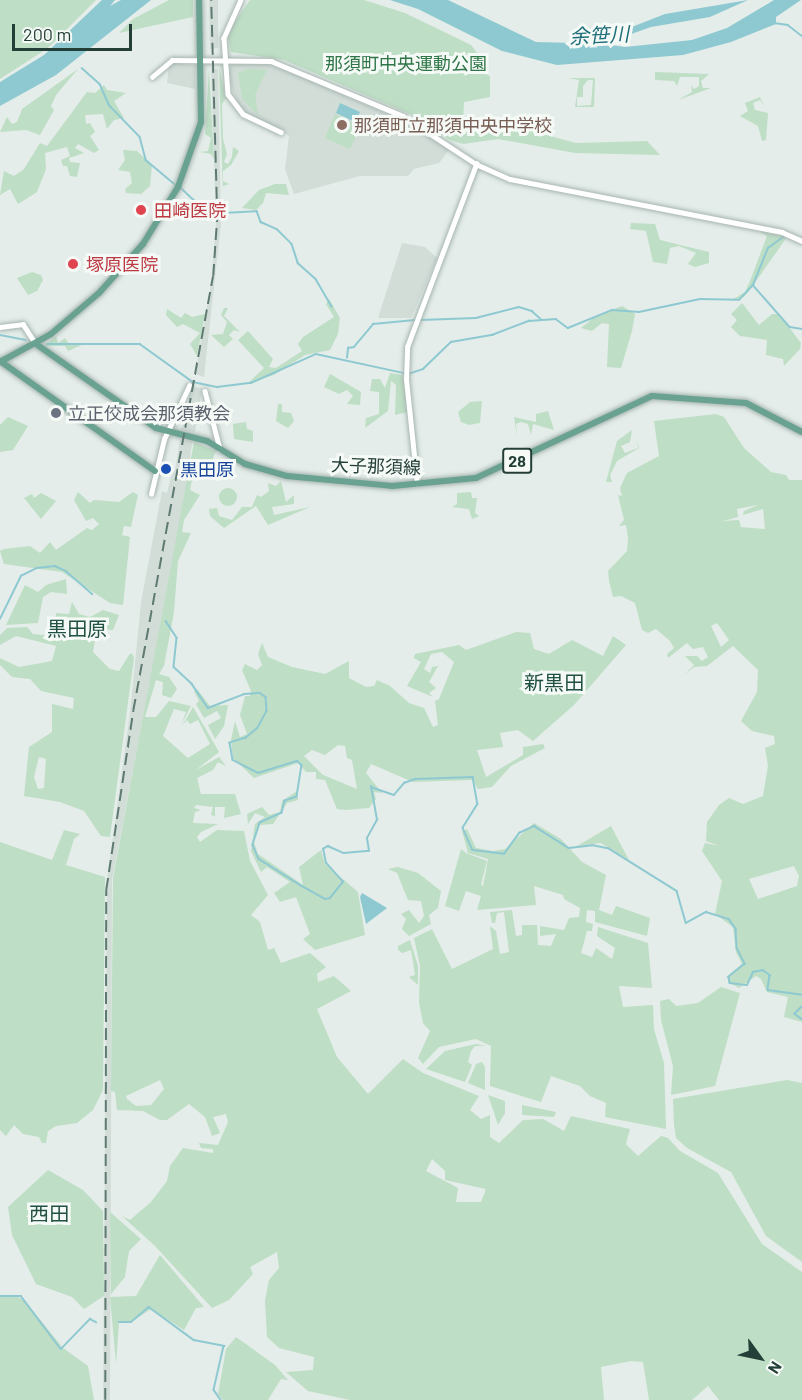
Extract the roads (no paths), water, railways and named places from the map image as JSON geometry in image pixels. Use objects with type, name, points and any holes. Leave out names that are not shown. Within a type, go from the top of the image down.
[{"type":"main road","points":[[155,471],[0,361],[36,344],[70,320],[116,276],[160,218],[187,167],[199,130],[201,59],[199,0]]},
{"type":"main road","name":"大子那須線","points":[[36,344],[151,426],[166,433],[203,440],[238,461],[275,474],[392,486],[481,477],[563,441],[648,396],[742,402],[802,432]]},
{"type":"street","points":[[241,0],[226,29],[224,58],[227,87],[238,110],[281,132]]},
{"type":"street","points":[[152,78],[166,62],[224,58],[262,59],[299,71],[403,116],[476,164],[531,184],[782,232],[802,241]]},
{"type":"street","points":[[417,484],[406,380],[407,347],[476,164]]},
{"type":"street","points":[[0,327],[22,324],[36,344]]},
{"type":"street","points":[[151,494],[166,433],[189,386]]},
{"type":"street","points":[[205,391],[220,449]]},
{"type":"water","points":[[102,0],[115,0],[110,6],[121,0],[151,0],[56,75],[0,106],[0,82],[44,55]]},
{"type":"water","points":[[390,0],[448,0],[536,42],[574,43],[596,41],[665,14],[748,0],[710,17],[651,27],[603,44],[625,47],[692,40],[727,28],[774,0],[801,0],[776,17],[776,24],[731,42],[683,55],[557,65],[502,51],[418,9]]},
{"type":"water","points":[[340,103],[360,112],[355,122],[336,113]]},
{"type":"water","points":[[362,893],[387,908],[366,924],[360,897]]},
{"type":"waterway","points":[[774,23],[788,25],[802,36]]},
{"type":"waterway","points":[[82,68],[100,84],[110,106],[140,137],[146,160],[175,184]]},
{"type":"waterway","points":[[179,186],[210,215],[215,214]]},
{"type":"waterway","points":[[223,213],[257,211],[261,222],[277,229],[292,244],[298,263],[316,279],[332,307]]},
{"type":"waterway","points":[[408,374],[423,369],[451,342],[492,335],[529,321],[556,319],[568,328],[612,310],[639,312],[700,299],[739,300],[753,285],[768,248],[783,237]]},
{"type":"waterway","points":[[753,285],[790,327],[802,329]]},
{"type":"waterway","points":[[420,320],[476,318],[519,307],[532,311],[541,319]]},
{"type":"waterway","points":[[347,358],[348,348],[354,347],[373,324],[415,320]]},
{"type":"waterway","points":[[0,335],[26,340]]},
{"type":"waterway","points":[[47,344],[140,344],[193,382],[217,387],[251,383],[316,354],[404,373]]},
{"type":"waterway","points":[[0,619],[21,576],[37,568],[55,566],[66,571],[92,594]]},
{"type":"waterway","points":[[166,621],[177,638],[174,667],[192,684],[208,708],[244,694],[260,693],[266,697],[267,711],[258,728],[246,738],[230,743],[233,760],[258,773],[297,761],[302,765],[297,797],[285,801],[282,813],[260,823],[253,845],[259,859],[302,886],[325,899],[330,898],[343,882],[326,863],[323,849],[328,846],[344,853],[369,851],[367,838],[377,820],[371,787],[394,795],[404,783],[415,779],[473,777],[478,804],[463,828],[473,850],[504,854],[519,833],[534,826],[569,848],[592,845],[608,848],[677,891],[686,923],[706,912],[729,919],[736,929],[737,948],[745,964],[729,977],[730,983],[747,985],[753,972],[763,970],[770,975],[768,990],[802,995]]},
{"type":"waterway","points":[[802,1007],[795,1014],[802,1019]]},
{"type":"waterway","points":[[0,1296],[21,1296],[61,1349],[90,1319],[96,1322]]},
{"type":"waterway","points":[[119,1322],[131,1322],[149,1307],[194,1340],[224,1346],[214,1390],[221,1400]]},
{"type":"railway","points":[[105,1400],[106,890],[133,711],[213,276],[217,217],[211,0]]},
{"type":"place","name":"那須町立那須中央中学校","points":[[342,125]]},
{"type":"place","name":"田崎医院","points":[[141,210]]},
{"type":"place","name":"塚原医院","points":[[73,264]]},
{"type":"place","name":"立正佼成会那須教会","points":[[56,413]]},
{"type":"place","name":"黒田原","points":[[166,469]]},
{"type":"district","name":"黒田原","points":[[77,628]]},
{"type":"district","name":"新黒田","points":[[554,682]]},
{"type":"district","name":"西田","points":[[49,1213]]},
{"type":"water label","name":"余笹川","points":[[599,35]]},
{"type":"park label","name":"那須町中央運動公園","points":[[406,63]]}]
